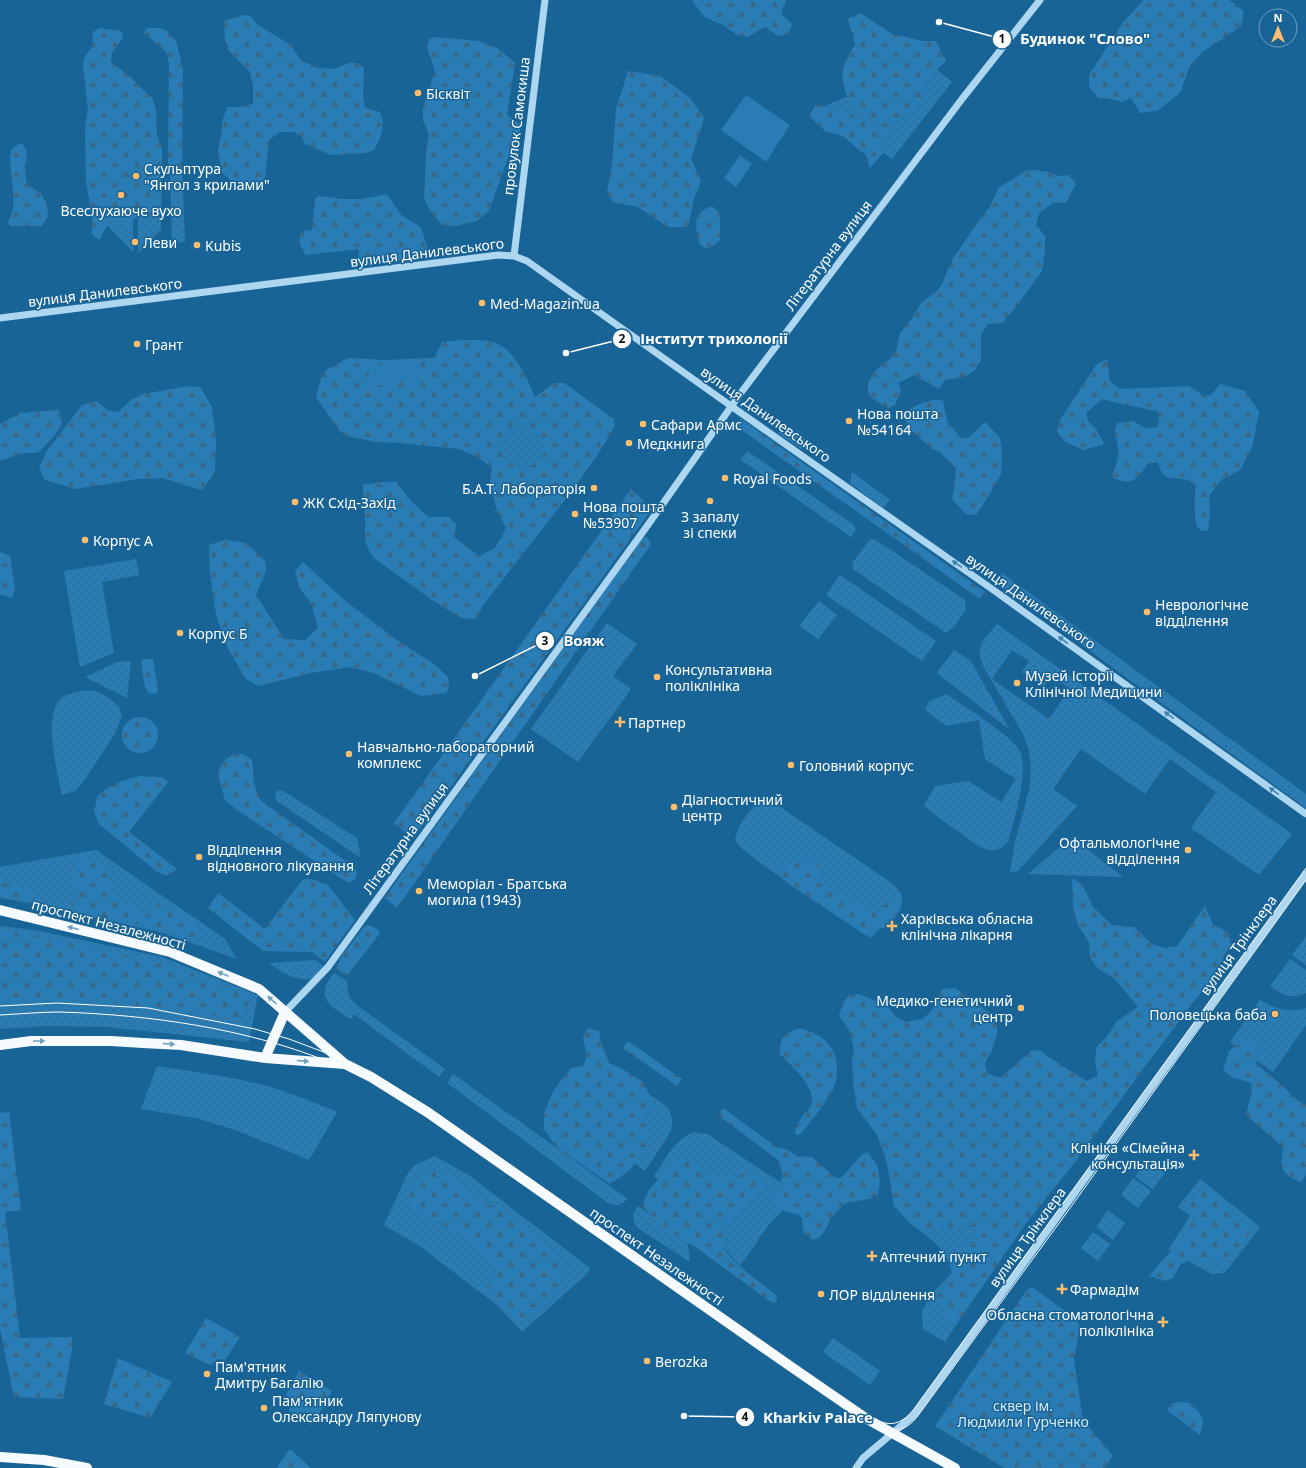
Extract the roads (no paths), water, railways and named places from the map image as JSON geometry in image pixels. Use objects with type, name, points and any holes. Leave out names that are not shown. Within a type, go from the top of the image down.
[{"type":"main road","name":"проспект Незалежності","points":[[0,910],[170,952],[259,988],[345,1064],[371,1077],[427,1112],[790,1366],[867,1418],[955,1468]]},
{"type":"main road","points":[[265,1058],[285,1012]]},
{"type":"main road","name":"проспект Незалежності","points":[[0,1045],[31,1041],[111,1041],[181,1045],[265,1058],[345,1064]]},
{"type":"main road","points":[[0,1457],[44,1460],[87,1468]]},
{"type":"street","name":"провулок Самокиша","points":[[514,256],[545,0]]},
{"type":"street","name":"Літературна вулиця","points":[[285,1012],[328,967],[622,560],[731,406],[953,112],[1040,0]]},
{"type":"street","name":"вулиця Данилевського","points":[[0,318],[498,255],[514,256],[527,261],[731,406],[992,588],[1306,814]]},
{"type":"street","name":"вулиця Трінклера","points":[[856,1468],[863,1458],[914,1415],[1306,874]]},
{"type":"tram line","points":[[0,1006],[57,1003],[148,1008],[255,1029],[289,1039],[345,1060],[371,1072],[431,1109],[854,1407],[878,1421],[892,1423],[899,1422],[907,1417],[914,1409],[1306,868]]},
{"type":"tram line","points":[[0,1015],[60,1012],[128,1016],[196,1025],[263,1040],[327,1061],[364,1076],[425,1115],[852,1413],[877,1427],[893,1431],[909,1425],[917,1417],[1065,1215],[1306,880]]},
{"type":"place","name":"Будинок \"Слово\"","points":[[939,22]]},
{"type":"place","name":"Бісквіт","points":[[418,93]]},
{"type":"place","name":"Скульптура \"Янгол з крилами\"","points":[[136,176]]},
{"type":"place","name":"Всеслухаюче вухо","points":[[121,195]]},
{"type":"place","name":"Леви","points":[[135,242]]},
{"type":"place","name":"Kubis","points":[[197,245]]},
{"type":"place","name":"Med-Magazin.ua","points":[[482,303]]},
{"type":"place","name":"Грант","points":[[137,344]]},
{"type":"place","name":"Інститут трихології","points":[[566,353]]},
{"type":"place","name":"Нова пошта №54164","points":[[849,421]]},
{"type":"place","name":"Сафари Армс","points":[[643,424]]},
{"type":"place","name":"Медкнига","points":[[629,443]]},
{"type":"place","name":"Royal Foods","points":[[725,478]]},
{"type":"place","name":"Б.А.Т. Лабораторія","points":[[594,488]]},
{"type":"place","name":"З запалу зі спеки","points":[[710,501]]},
{"type":"place","name":"ЖК Схід-Захід","points":[[295,502]]},
{"type":"place","name":"Нова пошта №53907","points":[[575,514]]},
{"type":"place","name":"Корпус А","points":[[85,540]]},
{"type":"place","name":"Неврологічне відділення","points":[[1147,612]]},
{"type":"place","name":"Корпус Б","points":[[180,633]]},
{"type":"place","name":"Вояж","points":[[475,676]]},
{"type":"place","name":"Консультативна поліклініка","points":[[657,677]]},
{"type":"place","name":"Музей Історії Клінічної Медицини","points":[[1017,683]]},
{"type":"place","name":"Партнер","points":[[620,722]]},
{"type":"place","name":"Навчально-лабораторний комплекс","points":[[349,754]]},
{"type":"place","name":"Головний корпус","points":[[791,765]]},
{"type":"place","name":"Діагностичний центр","points":[[674,807]]},
{"type":"place","name":"Офтальмологічне відділення","points":[[1188,850]]},
{"type":"place","name":"Відділення відновного лікування","points":[[199,857]]},
{"type":"place","name":"Меморіал - Братська могила (1943)","points":[[419,891]]},
{"type":"place","name":"Харківська обласна клінічна лікарня","points":[[892,926]]},
{"type":"place","name":"Медико-генетичний центр","points":[[1021,1008]]},
{"type":"place","name":"Половецька баба","points":[[1275,1014]]},
{"type":"place","name":"Клініка «Сімейна консультація»","points":[[1194,1155]]},
{"type":"place","name":"Аптечний пункт","points":[[872,1256]]},
{"type":"place","name":"Фармадім","points":[[1062,1289]]},
{"type":"place","name":"ЛОР відділення","points":[[821,1294]]},
{"type":"place","name":"Обласна стоматологічна поліклініка","points":[[1163,1322]]},
{"type":"place","name":"Berozka","points":[[647,1361]]},
{"type":"place","name":"Пам'ятник Дмитру Багалію","points":[[207,1374]]},
{"type":"place","name":"Пам'ятник Олександру Ляпунову","points":[[264,1408]]},
{"type":"place","name":"Kharkiv Palace","points":[[684,1416]]},
{"type":"park label","name":"сквер ім. Людмили Гурченко","points":[[1023,1414]]}]
